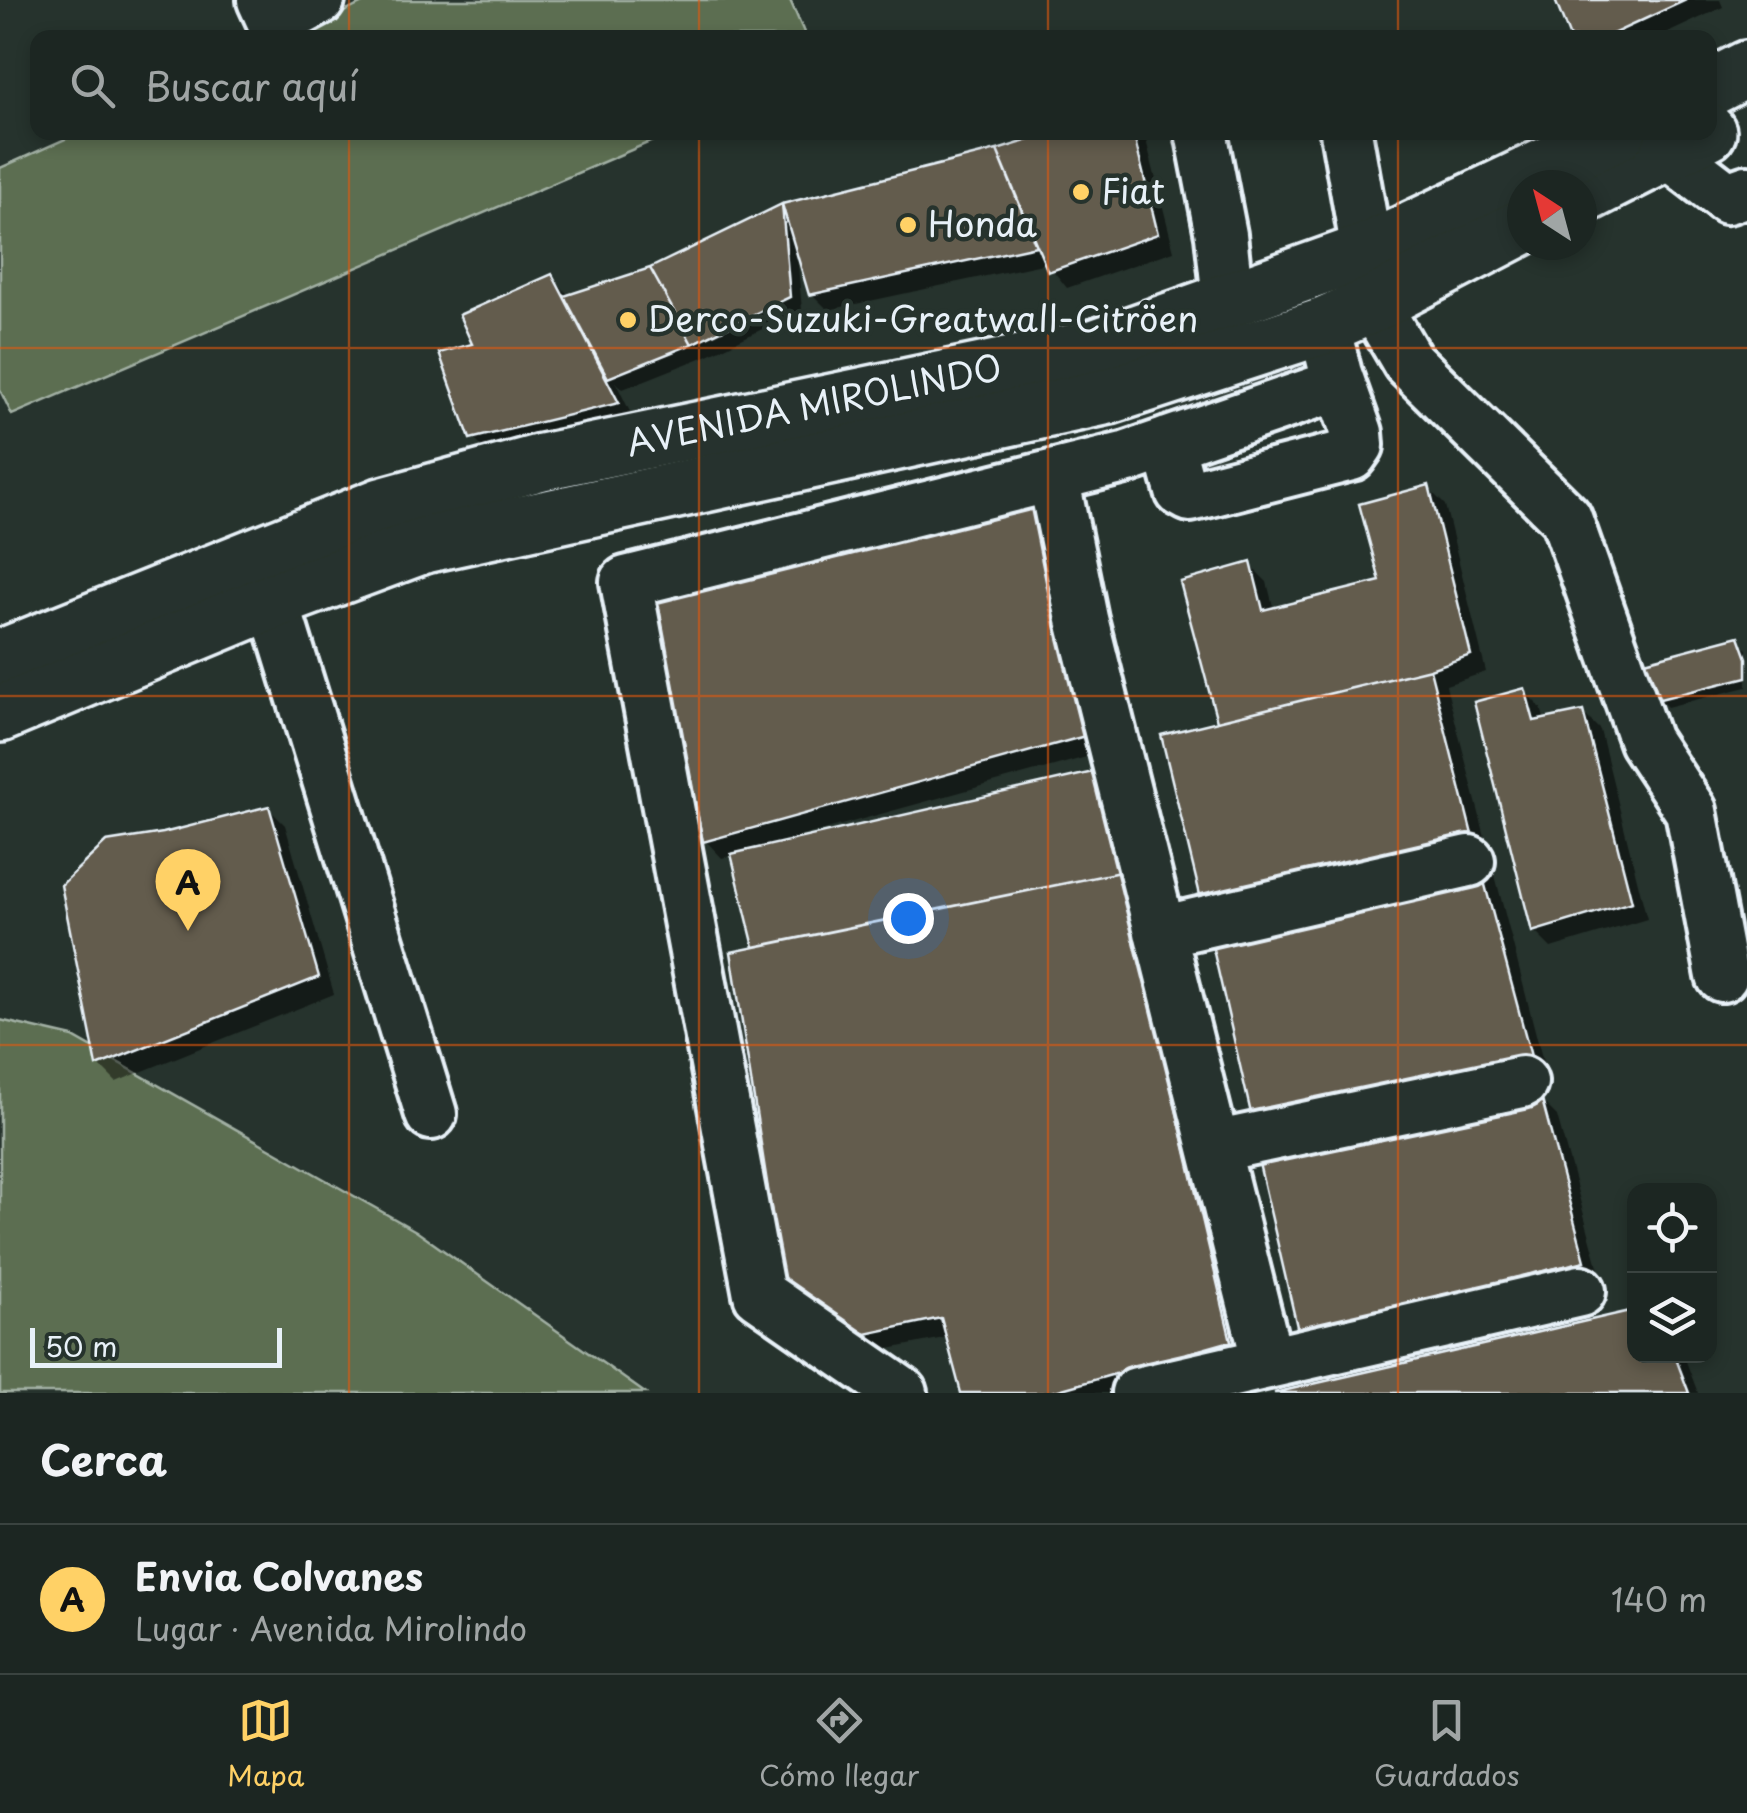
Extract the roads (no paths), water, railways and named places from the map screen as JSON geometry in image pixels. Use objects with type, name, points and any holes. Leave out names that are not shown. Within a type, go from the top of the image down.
[{"type":"main road","points":[[1717,84],[1747,69]]},
{"type":"main road","name":"AVENIDA MIROLINDO","points":[[1717,124],[1747,114]]},
{"type":"main road","name":"AVENIDA MIROLINDO","points":[[0,658],[381,506],[542,462],[1094,348],[1668,140]]},
{"type":"main road","name":"AVENIDA MIROLINDO","points":[[1597,187],[1671,140]]},
{"type":"main road","name":"AVENIDA MIROLINDO","points":[[0,714],[273,601],[424,544],[1330,350],[1374,304],[1507,235]]},
{"type":"street","points":[[263,0],[274,24],[319,0]]},
{"type":"street","points":[[1203,140],[1221,235],[1228,300]]},
{"type":"street","points":[[1347,140],[1367,251]]},
{"type":"street","points":[[1679,140],[1727,198],[1747,191]]},
{"type":"street","points":[[1374,304],[1408,362],[1566,518],[1644,741],[1691,811],[1722,976]]},
{"type":"street","points":[[1109,396],[1148,450],[1190,496],[1351,455],[1358,445],[1357,433],[1330,350]]},
{"type":"street","points":[[902,1393],[758,1294],[626,582],[1148,450],[1326,389],[1330,350]]},
{"type":"street","points":[[1053,476],[1082,619],[1268,1363]]},
{"type":"street","points":[[273,601],[431,1114]]},
{"type":"street","points":[[1160,932],[1469,861]]},
{"type":"street","points":[[1214,1147],[1522,1082]]},
{"type":"street","points":[[1137,1393],[1580,1292]]},
{"type":"place","name":"Fiat","points":[[1081,192]]},
{"type":"place","name":"Honda","points":[[908,225]]},
{"type":"place","name":"Derco-Suzuki-Greatwall-Citröen","points":[[628,320]]},
{"type":"place","name":"Envia Colvanes","points":[[188,931]]}]
